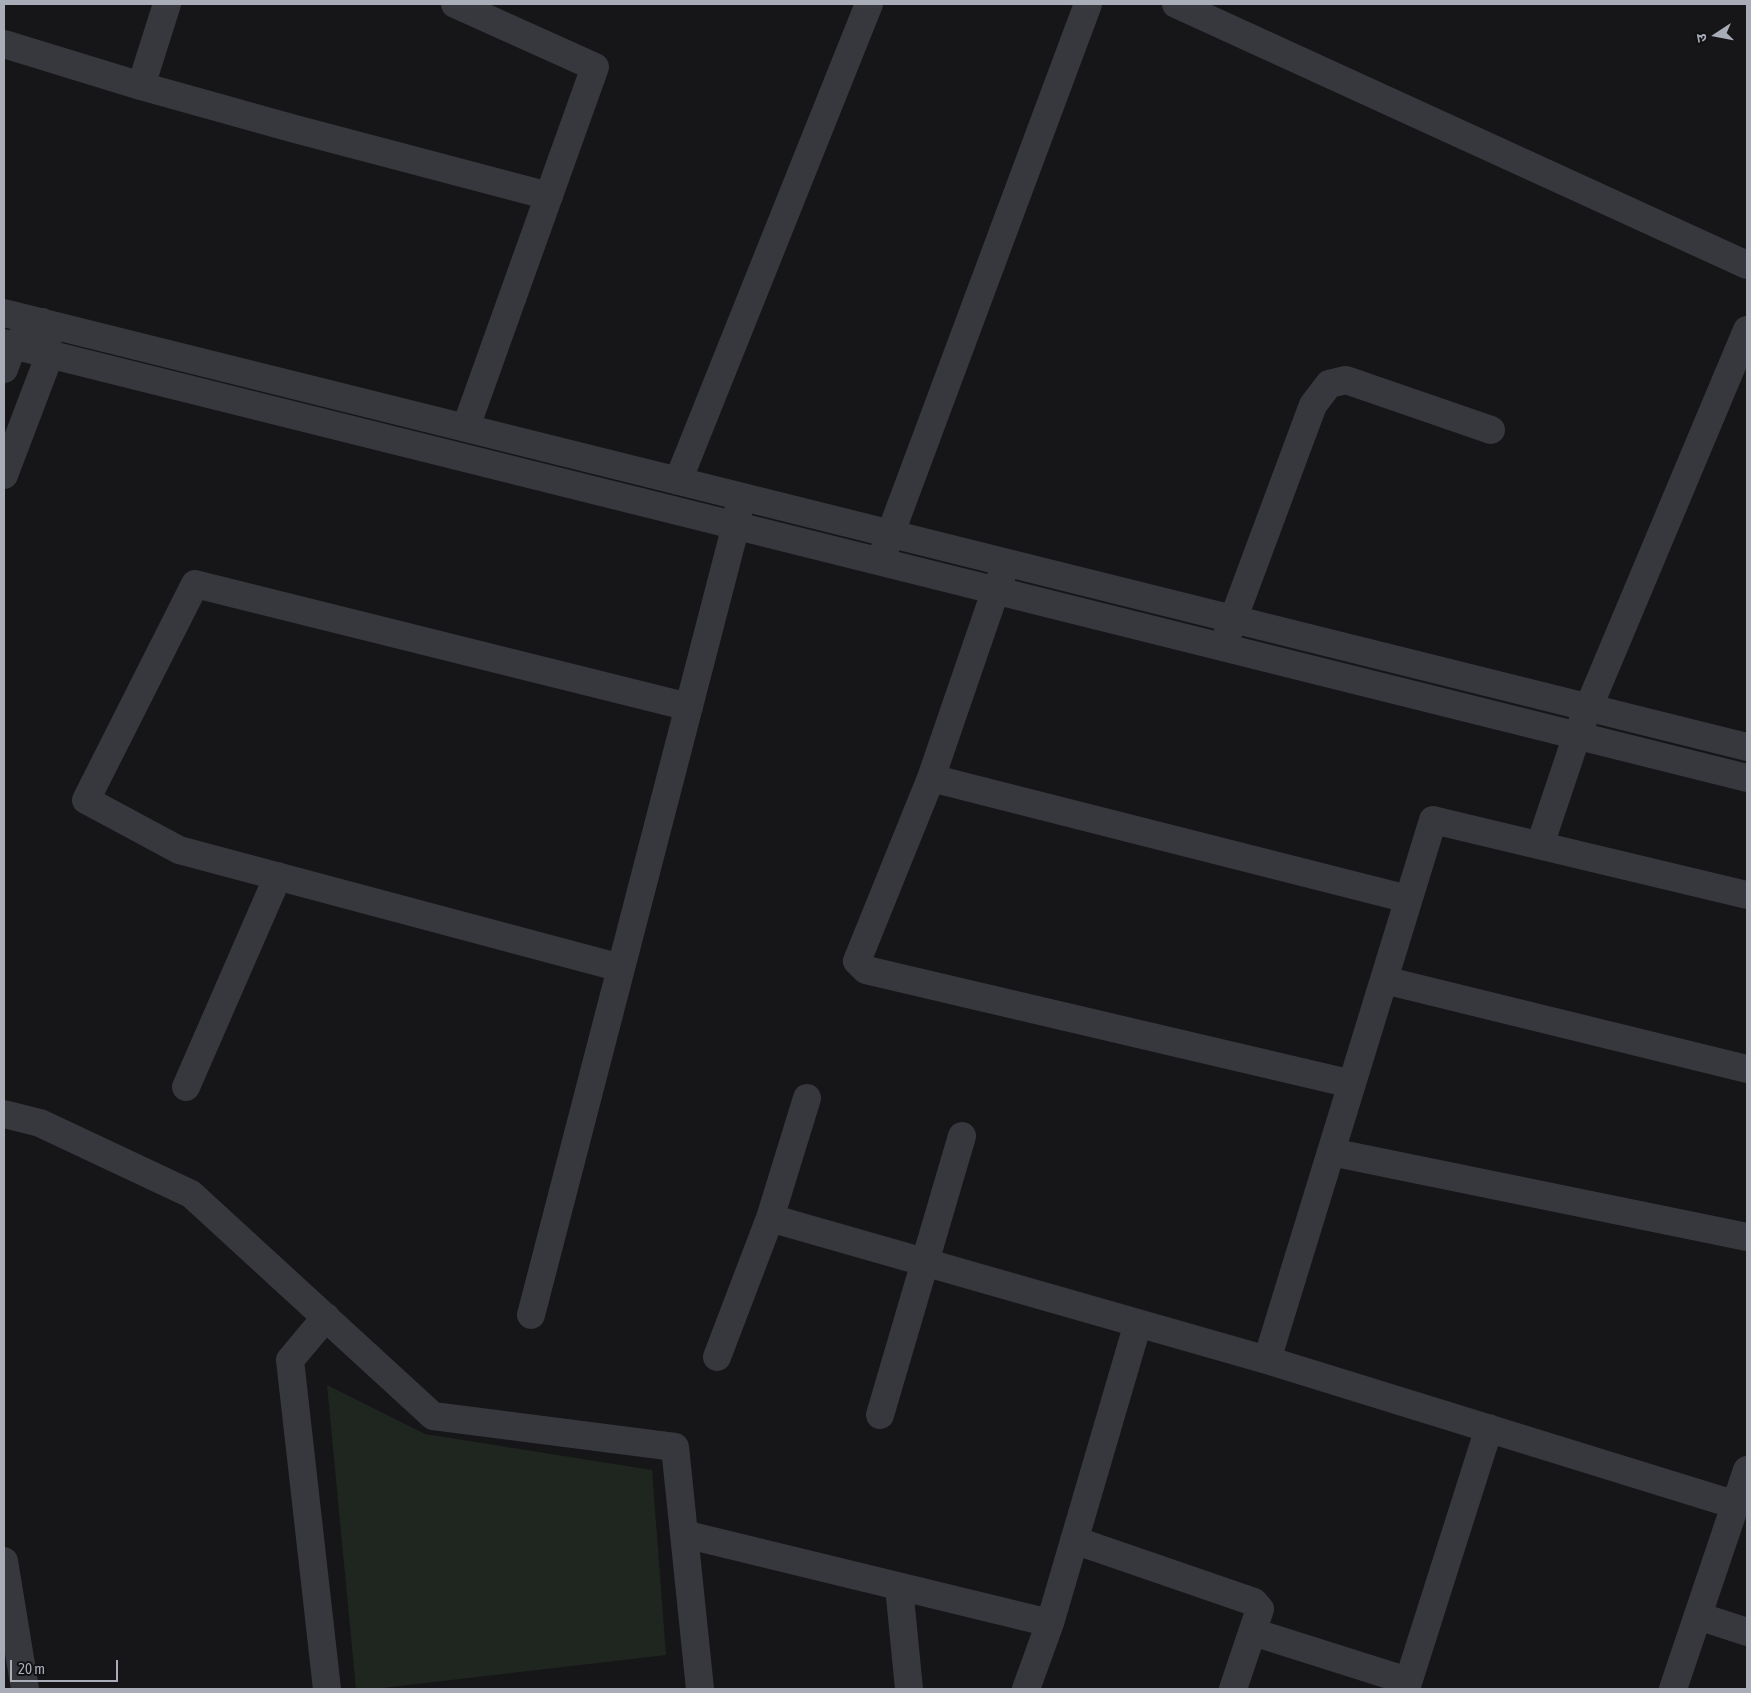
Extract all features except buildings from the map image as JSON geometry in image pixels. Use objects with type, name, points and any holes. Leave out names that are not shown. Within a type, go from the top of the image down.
[{"type":"street","points":[[140,86],[167,4]]},
{"type":"street","points":[[456,4],[595,67],[466,427]]},
{"type":"street","points":[[678,481],[869,4]]},
{"type":"street","points":[[881,561],[1088,4]]},
{"type":"street","points":[[1176,4],[1745,258]]},
{"type":"street","points":[[4,44],[140,86],[548,196]]},
{"type":"street","points":[[4,313],[1747,747]]},
{"type":"street","points":[[7,352],[42,322]]},
{"type":"street","points":[[4,475],[50,354],[42,322]]},
{"type":"street","points":[[1540,845],[1577,735],[1747,330]]},
{"type":"street","points":[[7,352],[50,354],[1747,778]]},
{"type":"street","points":[[1224,647],[1313,405],[1329,384],[1346,380],[1491,430]]},
{"type":"street","points":[[531,1315],[736,524],[741,496]]},
{"type":"street","points":[[1008,562],[996,589],[931,778],[857,961],[866,970],[1352,1084]]},
{"type":"street","points":[[621,968],[179,850],[86,800],[195,584],[689,707]]},
{"type":"street","points":[[931,778],[1408,899]]},
{"type":"street","points":[[1267,1360],[1433,820],[1747,895]]},
{"type":"street","points":[[186,1087],[278,876]]},
{"type":"street","points":[[1384,980],[1747,1069]]},
{"type":"street","points":[[717,1357],[770,1218],[807,1098]]},
{"type":"street","points":[[4,1114],[40,1123],[191,1194],[433,1416],[675,1447],[700,1689]]},
{"type":"street","points":[[880,1414],[962,1136]]},
{"type":"street","points":[[1331,1152],[1747,1237]]},
{"type":"street","points":[[770,1218],[1267,1360],[1736,1505]]},
{"type":"street","points":[[326,1317],[290,1360],[327,1689]]},
{"type":"street","points":[[1026,1689],[1050,1623],[1138,1323]]},
{"type":"street","points":[[1253,1632],[1407,1685],[1489,1428]]},
{"type":"street","points":[[1673,1689],[1747,1470]]},
{"type":"street","points":[[684,1534],[1050,1623]]},
{"type":"street","points":[[1074,1540],[1254,1602],[1260,1609],[1233,1689]]},
{"type":"street","points":[[4,1561],[25,1689]]},
{"type":"street","points":[[899,1587],[909,1689]]},
{"type":"street","points":[[1698,1616],[1747,1632]]},
{"type":"shaded area","points":[[327,1385],[425,1434],[652,1470],[666,1655],[374,1689],[356,1689]]}]
